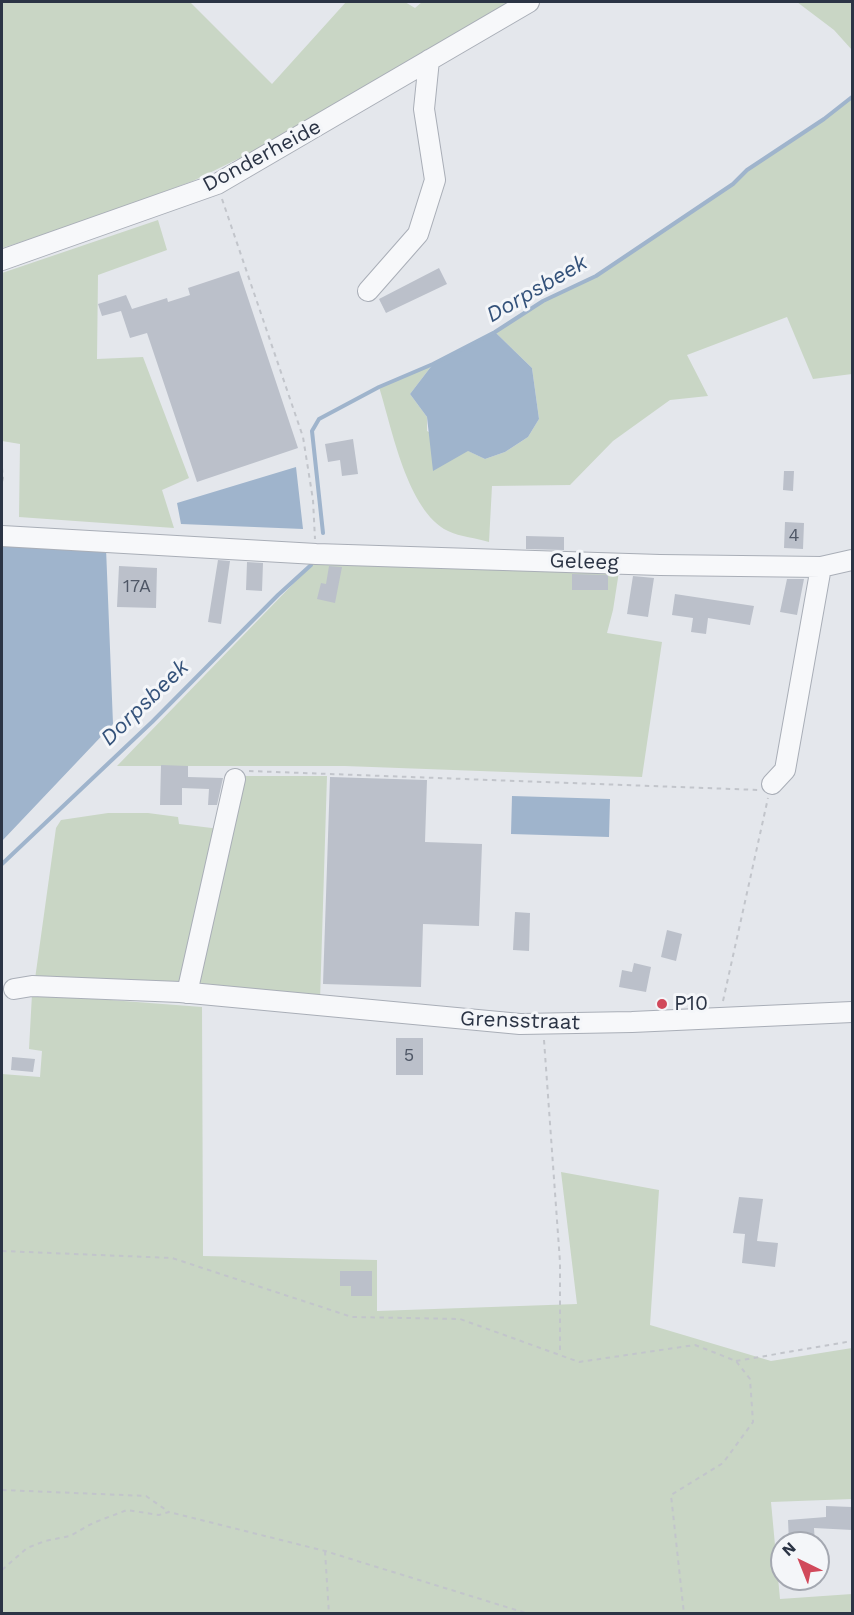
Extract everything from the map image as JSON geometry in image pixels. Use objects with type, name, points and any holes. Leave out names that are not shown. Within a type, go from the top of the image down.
[{"type":"street","name":"Donderheide","points":[[2,260],[218,184],[429,60],[498,8],[529,2]]},
{"type":"street","points":[[368,291],[418,234],[435,180],[424,109],[429,60]]},
{"type":"street","name":"Geleeg","points":[[2,536],[316,554],[660,565],[821,567],[852,560]]},
{"type":"street","points":[[772,784],[785,770],[821,567]]},
{"type":"street","points":[[188,993],[235,779]]},
{"type":"street","name":"Grensstraat","points":[[14,989],[32,986],[188,993],[483,1022],[543,1024],[852,1012]]},
{"type":"path","points":[[218,184],[303,437],[313,500],[316,554]]},
{"type":"path","points":[[2,468],[2,482]]},
{"type":"path","points":[[235,779],[245,771],[760,790],[772,784]]},
{"type":"path","points":[[719,1018],[772,784]]},
{"type":"path","points":[[543,1024],[560,1262],[560,1354]]},
{"type":"path","points":[[2,1251],[172,1258],[352,1317],[460,1319],[579,1362],[695,1345],[736,1361],[750,1378],[753,1422],[723,1463],[671,1495],[684,1614]]},
{"type":"path","points":[[736,1361],[852,1341]]},
{"type":"path","points":[[2,1490],[146,1496],[169,1512],[325,1551],[529,1614]]},
{"type":"path","points":[[2,1570],[27,1548],[45,1541],[70,1536],[93,1523],[127,1510],[159,1515],[169,1512]]},
{"type":"path","points":[[325,1551],[329,1614]]},
{"type":"green space","points":[[2,2],[190,2],[272,84],[346,2],[405,2],[415,8],[422,2],[516,2],[313,122],[193,181],[68,227],[2,248]]},
{"type":"green space","points":[[797,2],[852,2],[852,50],[834,30]]},
{"type":"green space","points":[[852,97],[852,374],[813,379],[787,317],[687,355],[708,396],[670,400],[613,441],[570,485],[492,486],[489,542],[453,533],[434,521],[422,506],[403,467],[379,387],[433,364],[410,394],[427,417],[427,431],[485,459],[505,452],[528,437],[539,419],[532,368],[495,332],[543,301],[596,276],[733,184],[747,170],[824,119]]},
{"type":"green space","points":[[158,220],[167,250],[98,275],[97,359],[143,357],[189,478],[162,490],[174,528],[19,517],[20,444],[2,441],[2,273]]},
{"type":"green space","points":[[320,556],[620,565],[607,633],[662,642],[642,777],[345,766],[117,766]]},
{"type":"green space","points":[[244,776],[327,776],[320,1001],[194,985]]},
{"type":"green space","points":[[108,813],[148,813],[178,817],[179,824],[220,829],[183,987],[35,979],[56,828],[61,820]]},
{"type":"green space","points":[[32,994],[202,1007],[203,1256],[377,1260],[377,1311],[577,1304],[561,1172],[659,1190],[650,1325],[771,1361],[852,1348],[852,1499],[771,1502],[774,1531],[770,1531],[770,1591],[779,1591],[780,1599],[852,1594],[852,1613],[2,1613],[2,1074],[40,1077],[42,1051],[29,1049]]},
{"type":"water","points":[[495,332],[532,368],[539,419],[528,437],[505,452],[485,459],[468,451],[433,471],[427,417],[410,394],[433,364]]},
{"type":"water","points":[[296,467],[303,529],[181,524],[177,503]]},
{"type":"water","points":[[2,544],[106,548],[113,724],[2,841]]},
{"type":"water","points":[[512,796],[610,799],[609,837],[511,834]]},
{"type":"building","points":[[439,268],[447,284],[386,313],[379,299]]},
{"type":"building","points":[[239,271],[298,448],[197,482],[147,333],[130,338],[121,311],[102,316],[98,304],[126,295],[132,309],[167,298],[168,302],[190,295],[188,288]]},
{"type":"building","points":[[353,439],[358,474],[342,476],[340,460],[328,462],[325,444]]},
{"type":"building","points":[[784,471],[794,471],[793,491],[783,490]]},
{"type":"building","points":[[785,522],[804,523],[803,549],[784,548]]},
{"type":"building","points":[[526,536],[564,537],[564,550],[526,549]]},
{"type":"building","points":[[218,560],[230,561],[221,624],[208,622]]},
{"type":"building","points":[[247,562],[263,563],[262,591],[246,590]]},
{"type":"building","points":[[119,566],[157,568],[156,608],[117,607]]},
{"type":"building","points":[[329,566],[342,567],[335,603],[317,599],[321,583],[326,584]]},
{"type":"building","points":[[572,574],[608,575],[608,590],[572,590]]},
{"type":"building","points":[[633,576],[654,578],[648,617],[627,614]]},
{"type":"building","points":[[787,579],[804,579],[797,615],[780,612]]},
{"type":"building","points":[[675,594],[754,606],[750,625],[708,618],[706,634],[691,632],[693,618],[672,615]]},
{"type":"building","points":[[161,765],[188,766],[188,777],[223,778],[217,805],[208,805],[209,789],[182,788],[182,805],[160,805]]},
{"type":"building","points":[[330,777],[427,780],[425,842],[482,844],[479,926],[423,924],[421,987],[323,984]]},
{"type":"building","points":[[515,912],[530,913],[529,951],[513,950]]},
{"type":"building","points":[[667,930],[682,934],[676,961],[661,957]]},
{"type":"building","points":[[634,963],[651,967],[646,992],[619,987],[622,970],[632,972]]},
{"type":"building","points":[[396,1038],[423,1038],[423,1075],[396,1075]]},
{"type":"building","points":[[12,1057],[35,1059],[33,1072],[11,1070]]},
{"type":"building","points":[[739,1197],[763,1199],[757,1241],[778,1243],[775,1267],[742,1263],[745,1234],[733,1233]]},
{"type":"building","points":[[340,1271],[372,1271],[372,1296],[351,1296],[351,1286],[340,1286]]},
{"type":"building","points":[[826,1506],[852,1507],[852,1530],[814,1528],[814,1531],[788,1531],[788,1520],[826,1517]]},
{"type":"waterway","name":"Dorpsbeek","points":[[323,533],[312,431],[319,419],[379,387],[433,364],[495,332],[543,301],[596,276],[733,184],[747,170],[824,119],[852,97]]},
{"type":"waterway","name":"Dorpsbeek","points":[[2,864],[152,722],[278,595],[311,565]]},
{"type":"place","name":"P10","points":[[662,1004]]}]
